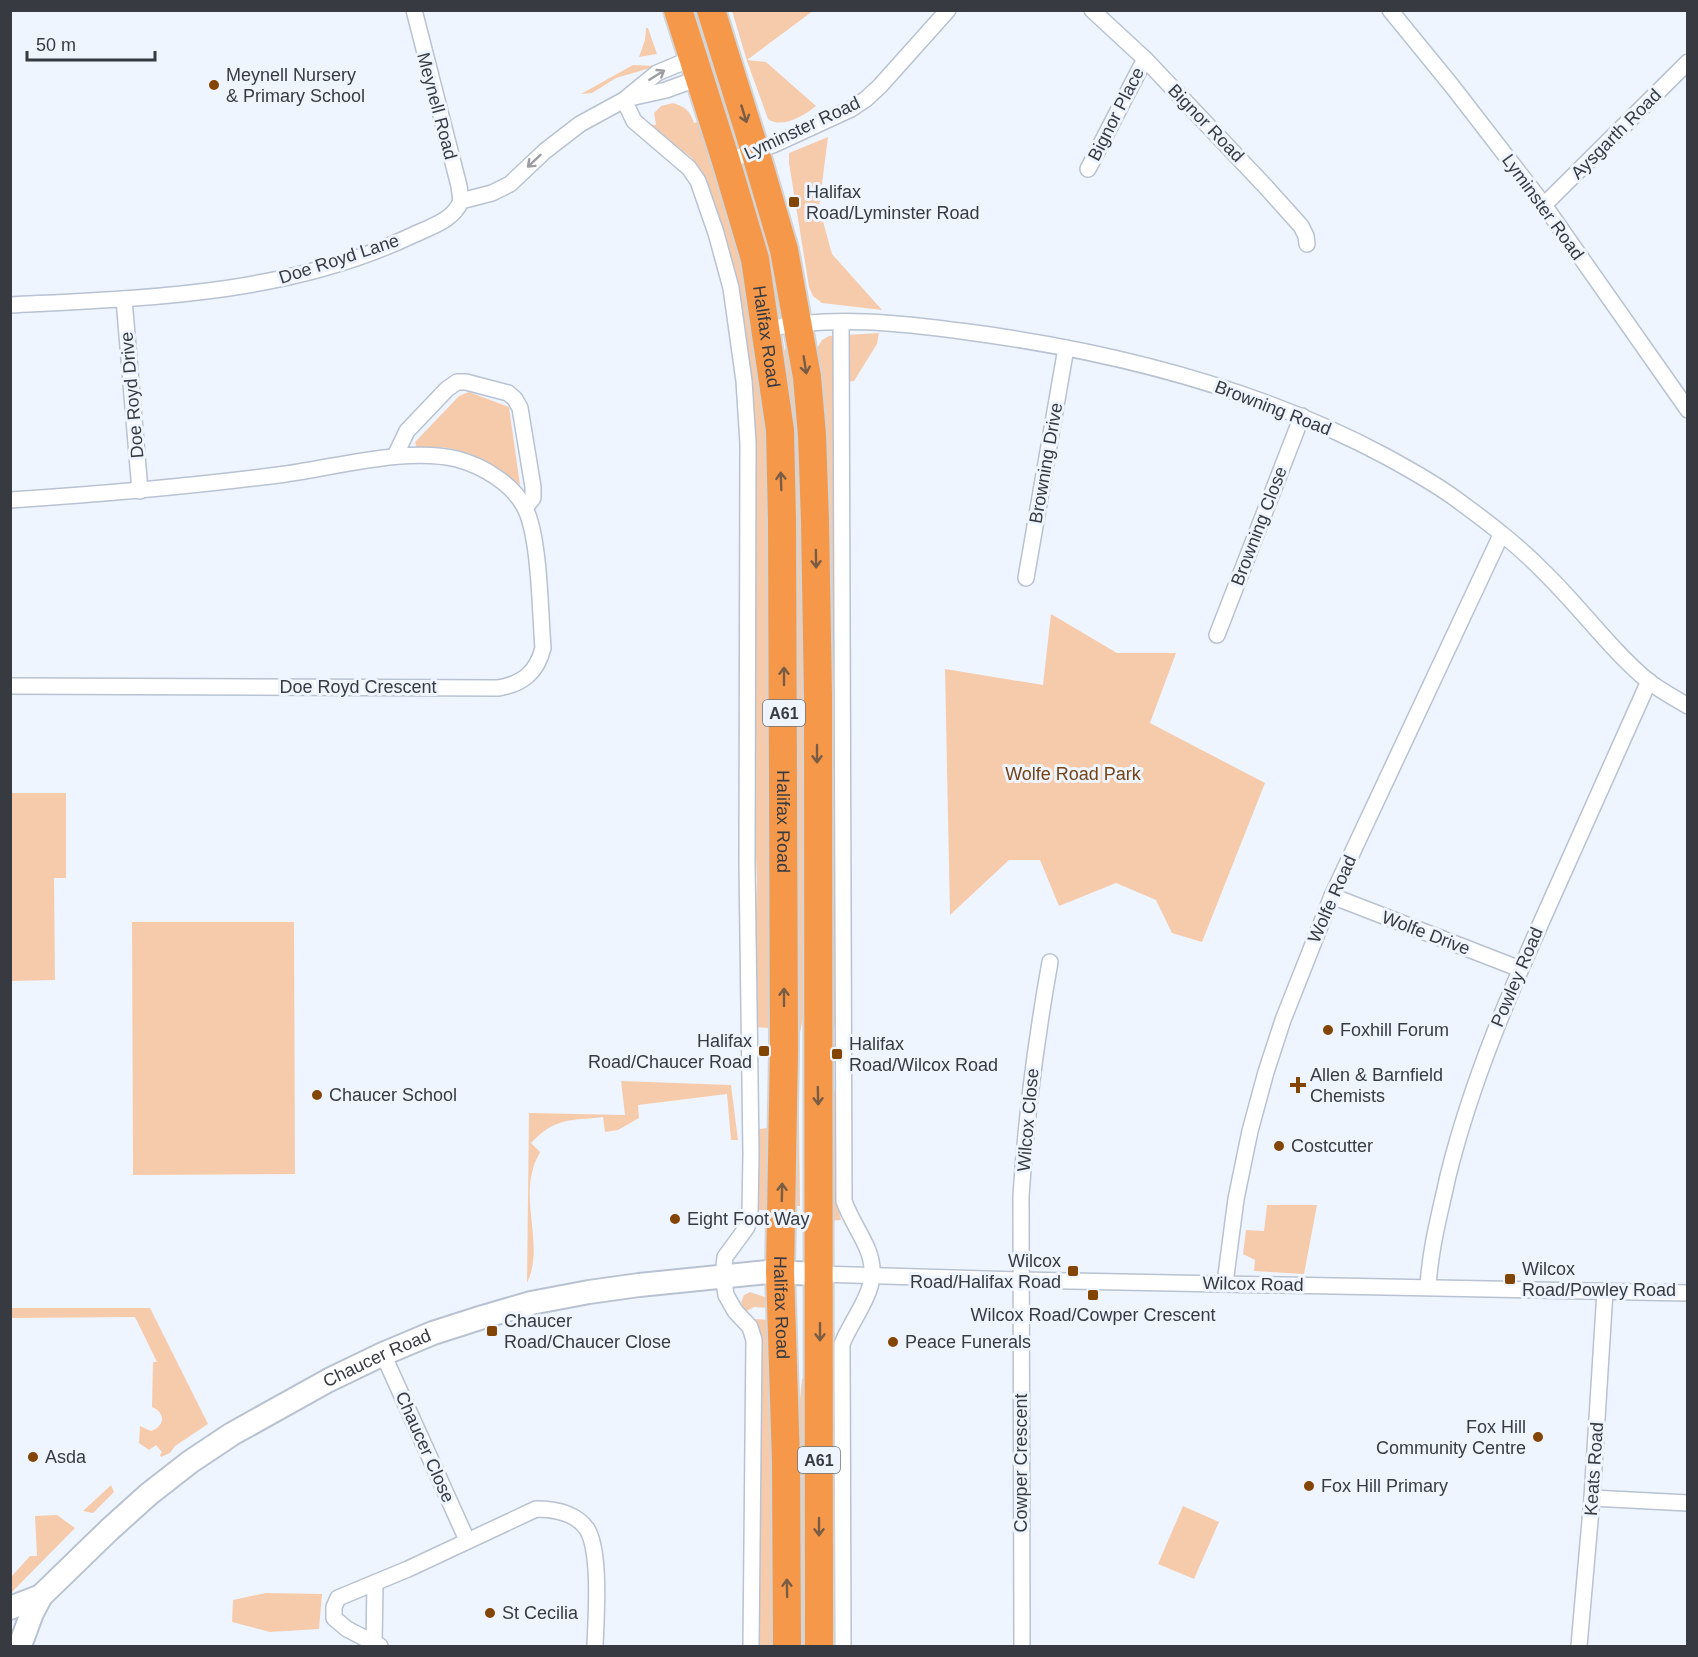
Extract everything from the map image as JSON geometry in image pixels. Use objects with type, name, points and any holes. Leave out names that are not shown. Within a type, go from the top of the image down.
[{"type":"highway","name":"Halifax Road","points":[[678,10],[755,258],[780,430],[784,1051],[780,1272],[786,1462],[787,1647]]},
{"type":"highway","name":"Halifax Road","points":[[711,10],[756,151],[784,250],[807,377],[812,435],[815,521],[819,1647]]},
{"type":"highway","points":[[696,68],[712,72],[726,59]]},
{"type":"main road","name":"Chaucer Road","points":[[18,1640],[41,1596],[114,1525],[190,1462],[232,1434],[329,1380],[383,1354],[433,1333],[538,1301],[629,1286],[723,1276],[780,1272],[819,1274]]},
{"type":"main road","name":"Chaucer Road","points":[[10,1608],[41,1596]]},
{"type":"street","name":"Meynell Road","points":[[414,10],[461,201]]},
{"type":"street","name":"Lyminster Road","points":[[726,161],[756,151],[817,124],[866,99],[948,10]]},
{"type":"street","name":"Bignor Road","points":[[1092,10],[1145,59],[1301,226],[1307,244]]},
{"type":"street","name":"Lyminster Road","points":[[1390,10],[1544,205],[1688,410]]},
{"type":"street","name":"Bignor Place","points":[[1088,169],[1145,59]]},
{"type":"street","name":"Aysgarth Road","points":[[1544,205],[1688,62]]},
{"type":"street","points":[[624,100],[666,90],[696,68]]},
{"type":"street","points":[[461,201],[492,194],[510,184],[545,151],[580,124],[624,100],[657,73],[696,68]]},
{"type":"street","name":"Halifax Road","points":[[624,100],[634,122],[689,168],[698,181],[716,233],[731,288],[744,381],[748,443],[747,863],[750,1212],[747,1227],[725,1257],[723,1276],[726,1295],[735,1311],[750,1327],[754,1340],[751,1647]]},
{"type":"street","name":"Doe Royd Lane","points":[[10,305],[196,293],[241,287],[306,273],[401,241],[446,220],[457,211],[461,201]]},
{"type":"street","name":"Doe Royd Drive","points":[[124,299],[140,491]]},
{"type":"street","points":[[841,322],[844,1201],[850,1219],[872,1260],[873,1275],[860,1311],[848,1329],[842,1344],[843,1647]]},
{"type":"street","name":"Browning Road","points":[[766,329],[798,324],[888,323],[937,328],[1066,348],[1187,375],[1302,416],[1359,442],[1454,498],[1543,570],[1649,681],[1688,706]]},
{"type":"street","name":"Browning Drive","points":[[1026,578],[1066,348]]},
{"type":"street","name":"Doe Royd Crescent","points":[[394,456],[407,431],[447,389],[457,382],[466,382],[508,393],[520,408],[533,487],[533,498],[525,508]]},
{"type":"street","name":"Browning Close","points":[[1216,635],[1302,416]]},
{"type":"street","name":"Doe Royd Crescent","points":[[10,500],[140,491],[288,474],[394,456],[432,456],[456,459],[477,466],[498,478],[525,508],[535,552],[543,648],[540,661],[523,680],[511,686],[486,688],[10,686]]},
{"type":"street","name":"Wolfe Road","points":[[1225,1283],[1236,1199],[1250,1131],[1283,1020],[1332,896],[1501,535]]},
{"type":"street","name":"Powley Road","points":[[1428,1287],[1429,1263],[1434,1237],[1467,1109],[1488,1046],[1649,681]]},
{"type":"street","name":"Wolfe Drive","points":[[1332,896],[1520,969]]},
{"type":"street","name":"Wilcox Close","points":[[1021,1280],[1025,1126],[1035,1043],[1050,962]]},
{"type":"street","name":"Wilcox Road","points":[[819,1274],[1688,1293]]},
{"type":"street","name":"Cowper Crescent","points":[[1021,1280],[1022,1647]]},
{"type":"street","name":"Keats Road","points":[[1579,1647],[1592,1498],[1605,1291]]},
{"type":"street","name":"Chaucer Close","points":[[383,1354],[467,1540]]},
{"type":"street","points":[[1592,1498],[1688,1503]]},
{"type":"street","points":[[375,1583],[377,1645],[347,1629],[334,1618],[334,1607],[338,1598],[536,1509],[555,1509],[573,1517],[586,1529],[593,1545],[595,1647]]},
{"type":"green space","points":[[732,11],[813,11],[747,60],[766,62],[816,106],[805,114],[786,122],[774,122],[768,119],[747,61]]},
{"type":"green space","points":[[646,28],[648,28],[657,54],[639,57],[645,40]]},
{"type":"green space","points":[[633,65],[657,66],[616,78],[592,93],[581,94]]},
{"type":"green space","points":[[673,103],[686,110],[694,123],[701,121],[726,203],[762,340],[772,513],[774,1002],[769,1028],[753,1027],[757,880],[750,713],[753,457],[713,213],[692,158],[647,124],[656,125],[654,113],[661,106]]},
{"type":"green space","points":[[828,137],[819,207],[832,254],[882,310],[822,303],[813,296],[809,287],[789,153]]},
{"type":"green space","points":[[750,172],[783,287],[780,306],[741,183],[744,173]]},
{"type":"green space","points":[[879,333],[877,344],[854,381],[834,383],[836,1033],[830,1005],[816,350],[822,340],[829,336]]},
{"type":"green space","points":[[788,345],[803,428],[807,998],[798,1043],[800,1206],[792,1206],[782,354]]},
{"type":"green space","points":[[469,392],[509,407],[520,485],[493,466],[462,452],[441,447],[417,449],[415,442],[459,396]]},
{"type":"green space","name":"Wolfe Road Park","points":[[1051,614],[1117,653],[1176,653],[1150,723],[1265,783],[1202,942],[1172,933],[1156,900],[1116,883],[1059,906],[1040,860],[1009,860],[950,915],[945,669],[1043,685]]},
{"type":"green space","points":[[11,793],[66,793],[66,878],[54,878],[55,980],[11,981]]},
{"type":"green space","points":[[132,922],[294,922],[295,1174],[133,1175]]},
{"type":"green space","points":[[621,1081],[731,1085],[738,1140],[731,1140],[727,1094],[638,1105],[639,1118],[618,1130],[605,1132],[603,1117],[572,1120],[556,1124],[548,1129],[531,1143],[540,1152],[530,1183],[534,1256],[527,1283],[529,1113],[625,1115]]},
{"type":"green space","points":[[835,1091],[836,1200],[841,1220],[829,1221],[831,1092]]},
{"type":"green space","points":[[767,1128],[766,1210],[756,1210],[759,1129]]},
{"type":"green space","points":[[1267,1205],[1317,1205],[1304,1274],[1254,1271],[1255,1260],[1243,1254],[1246,1230],[1264,1231]]},
{"type":"green space","points":[[750,1292],[765,1297],[770,1308],[754,1307],[745,1312],[741,1302],[744,1295]]},
{"type":"green space","points":[[10,1308],[150,1308],[208,1424],[175,1446],[170,1453],[161,1457],[162,1452],[156,1445],[149,1450],[139,1443],[140,1426],[151,1431],[156,1429],[161,1423],[162,1416],[152,1407],[153,1362],[157,1362],[135,1317],[11,1318]]},
{"type":"green space","points":[[770,1320],[776,1646],[760,1646],[759,1337],[751,1321]]},
{"type":"green space","points":[[810,1378],[810,1646],[796,1646],[798,1419],[802,1379]]},
{"type":"green space","points":[[830,1433],[836,1434],[837,1646],[829,1646]]},
{"type":"green space","points":[[111,1485],[114,1492],[93,1513],[83,1511]]},
{"type":"green space","points":[[1183,1506],[1219,1522],[1194,1579],[1158,1564]]},
{"type":"green space","points":[[57,1515],[75,1528],[11,1593],[11,1577],[30,1556],[37,1556],[35,1516]]},
{"type":"green space","points":[[266,1593],[322,1594],[319,1629],[270,1632],[232,1622],[233,1600]]},
{"type":"place","name":"Meynell Nursery & Primary School","points":[[214,85]]},
{"type":"place","name":"Halifax Road/Lyminster Road","points":[[794,202]]},
{"type":"place","name":"Foxhill Forum","points":[[1328,1030]]},
{"type":"place","name":"Halifax Road/Chaucer Road","points":[[764,1051]]},
{"type":"place","name":"Halifax Road/Wilcox Road","points":[[837,1054]]},
{"type":"place","name":"Allen & Barnfield Chemists","points":[[1298,1085]]},
{"type":"place","name":"Chaucer School","points":[[317,1095]]},
{"type":"place","name":"Costcutter","points":[[1279,1146]]},
{"type":"place","name":"Eight Foot Way","points":[[675,1219]]},
{"type":"place","name":"Wilcox Road/Halifax Road","points":[[1073,1271]]},
{"type":"place","name":"Wilcox Road/Powley Road","points":[[1510,1279]]},
{"type":"place","name":"Wilcox Road/Cowper Crescent","points":[[1093,1295]]},
{"type":"place","name":"Chaucer Road/Chaucer Close","points":[[492,1331]]},
{"type":"place","name":"Peace Funerals","points":[[893,1342]]},
{"type":"place","name":"Fox Hill Community Centre","points":[[1538,1437]]},
{"type":"place","name":"Asda","points":[[33,1457]]},
{"type":"place","name":"Fox Hill Primary","points":[[1309,1486]]},
{"type":"place","name":"St Cecilia","points":[[490,1613]]}]
